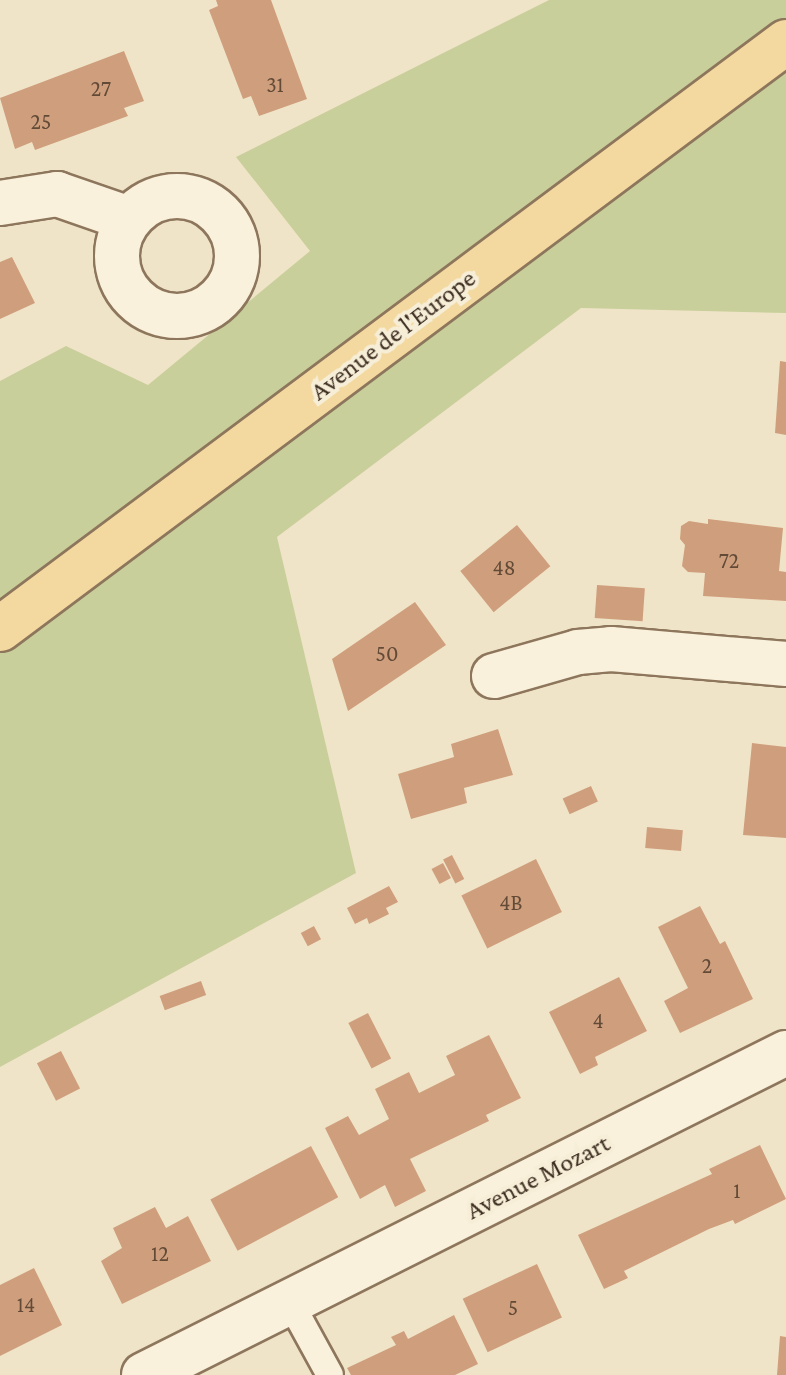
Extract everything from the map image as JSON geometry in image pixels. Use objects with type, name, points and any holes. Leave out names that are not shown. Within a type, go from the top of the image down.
[{"type":"main road","name":"Avenue de l'Europe","points":[[0,629],[786,42]]},
{"type":"street","points":[[0,203],[57,194],[129,219]]},
{"type":"street","points":[[494,676],[578,652],[611,649],[786,664]]},
{"type":"street","name":"Avenue Mozart","points":[[144,1375],[786,1053]]},
{"type":"lane","points":[[290,1302],[330,1375]]},
{"type":"green space","points":[[549,0],[786,0],[786,313],[581,308],[277,537],[356,873],[0,1067],[0,381],[66,346],[148,385],[310,251],[236,157]]},
{"type":"building","points":[[216,0],[271,0],[307,99],[259,116],[251,96],[243,99],[209,10],[218,6]]},
{"type":"building","points":[[124,51],[144,101],[124,108],[128,116],[35,150],[32,142],[15,149],[0,98]]},
{"type":"building","points":[[12,257],[35,303],[0,319],[0,262]]},
{"type":"building","points":[[780,361],[786,362],[786,435],[775,433]]},
{"type":"building","points":[[708,519],[783,528],[779,571],[786,572],[786,601],[703,596],[705,573],[688,572],[682,566],[685,545],[680,539],[681,526],[689,521],[708,524]]},
{"type":"building","points":[[517,525],[550,566],[494,612],[460,571]]},
{"type":"building","points":[[597,585],[645,588],[643,621],[595,618]]},
{"type":"building","points":[[415,602],[446,645],[348,711],[332,659]]},
{"type":"building","points":[[498,729],[513,775],[464,788],[467,803],[411,819],[398,774],[454,757],[451,744]]},
{"type":"building","points":[[752,743],[786,747],[786,838],[743,835]]},
{"type":"building","points":[[591,786],[598,802],[570,814],[563,799]]},
{"type":"building","points":[[647,827],[683,830],[681,851],[645,848]]},
{"type":"building","points":[[452,855],[464,879],[455,884],[443,860]]},
{"type":"building","points":[[536,859],[562,912],[487,948],[461,895]]},
{"type":"building","points":[[443,863],[451,878],[440,884],[432,869]]},
{"type":"building","points":[[389,886],[398,902],[386,908],[389,914],[369,924],[367,918],[355,924],[347,908]]},
{"type":"building","points":[[700,906],[720,944],[725,941],[753,999],[680,1033],[664,1001],[688,988],[658,927]]},
{"type":"building","points":[[314,926],[321,939],[308,946],[301,933]]},
{"type":"building","points":[[619,977],[647,1031],[595,1057],[598,1065],[580,1074],[549,1012]]},
{"type":"building","points":[[201,981],[206,995],[165,1010],[160,996]]},
{"type":"building","points":[[368,1013],[391,1058],[372,1068],[348,1023]]},
{"type":"building","points":[[489,1035],[521,1098],[486,1115],[489,1121],[410,1159],[426,1191],[395,1207],[385,1185],[360,1199],[325,1128],[348,1116],[359,1135],[389,1119],[375,1089],[409,1072],[419,1093],[455,1075],[446,1056]]},
{"type":"building","points":[[61,1051],[80,1088],[56,1101],[37,1063]]},
{"type":"building","points":[[760,1145],[786,1199],[735,1224],[733,1220],[709,1229],[624,1271],[628,1278],[604,1289],[578,1235],[712,1174],[709,1169]]},
{"type":"building","points":[[311,1146],[338,1197],[238,1251],[210,1200]]},
{"type":"building","points":[[155,1207],[166,1228],[188,1216],[211,1261],[122,1304],[101,1261],[122,1248],[113,1228]]},
{"type":"building","points":[[537,1264],[562,1317],[488,1352],[463,1299]]},
{"type":"building","points":[[34,1268],[62,1325],[0,1356],[0,1285]]},
{"type":"building","points":[[454,1315],[478,1364],[455,1375],[351,1375],[347,1368],[396,1345],[391,1337],[404,1331],[408,1339]]},
{"type":"building","points":[[780,1336],[786,1337],[786,1375],[777,1375]]}]
